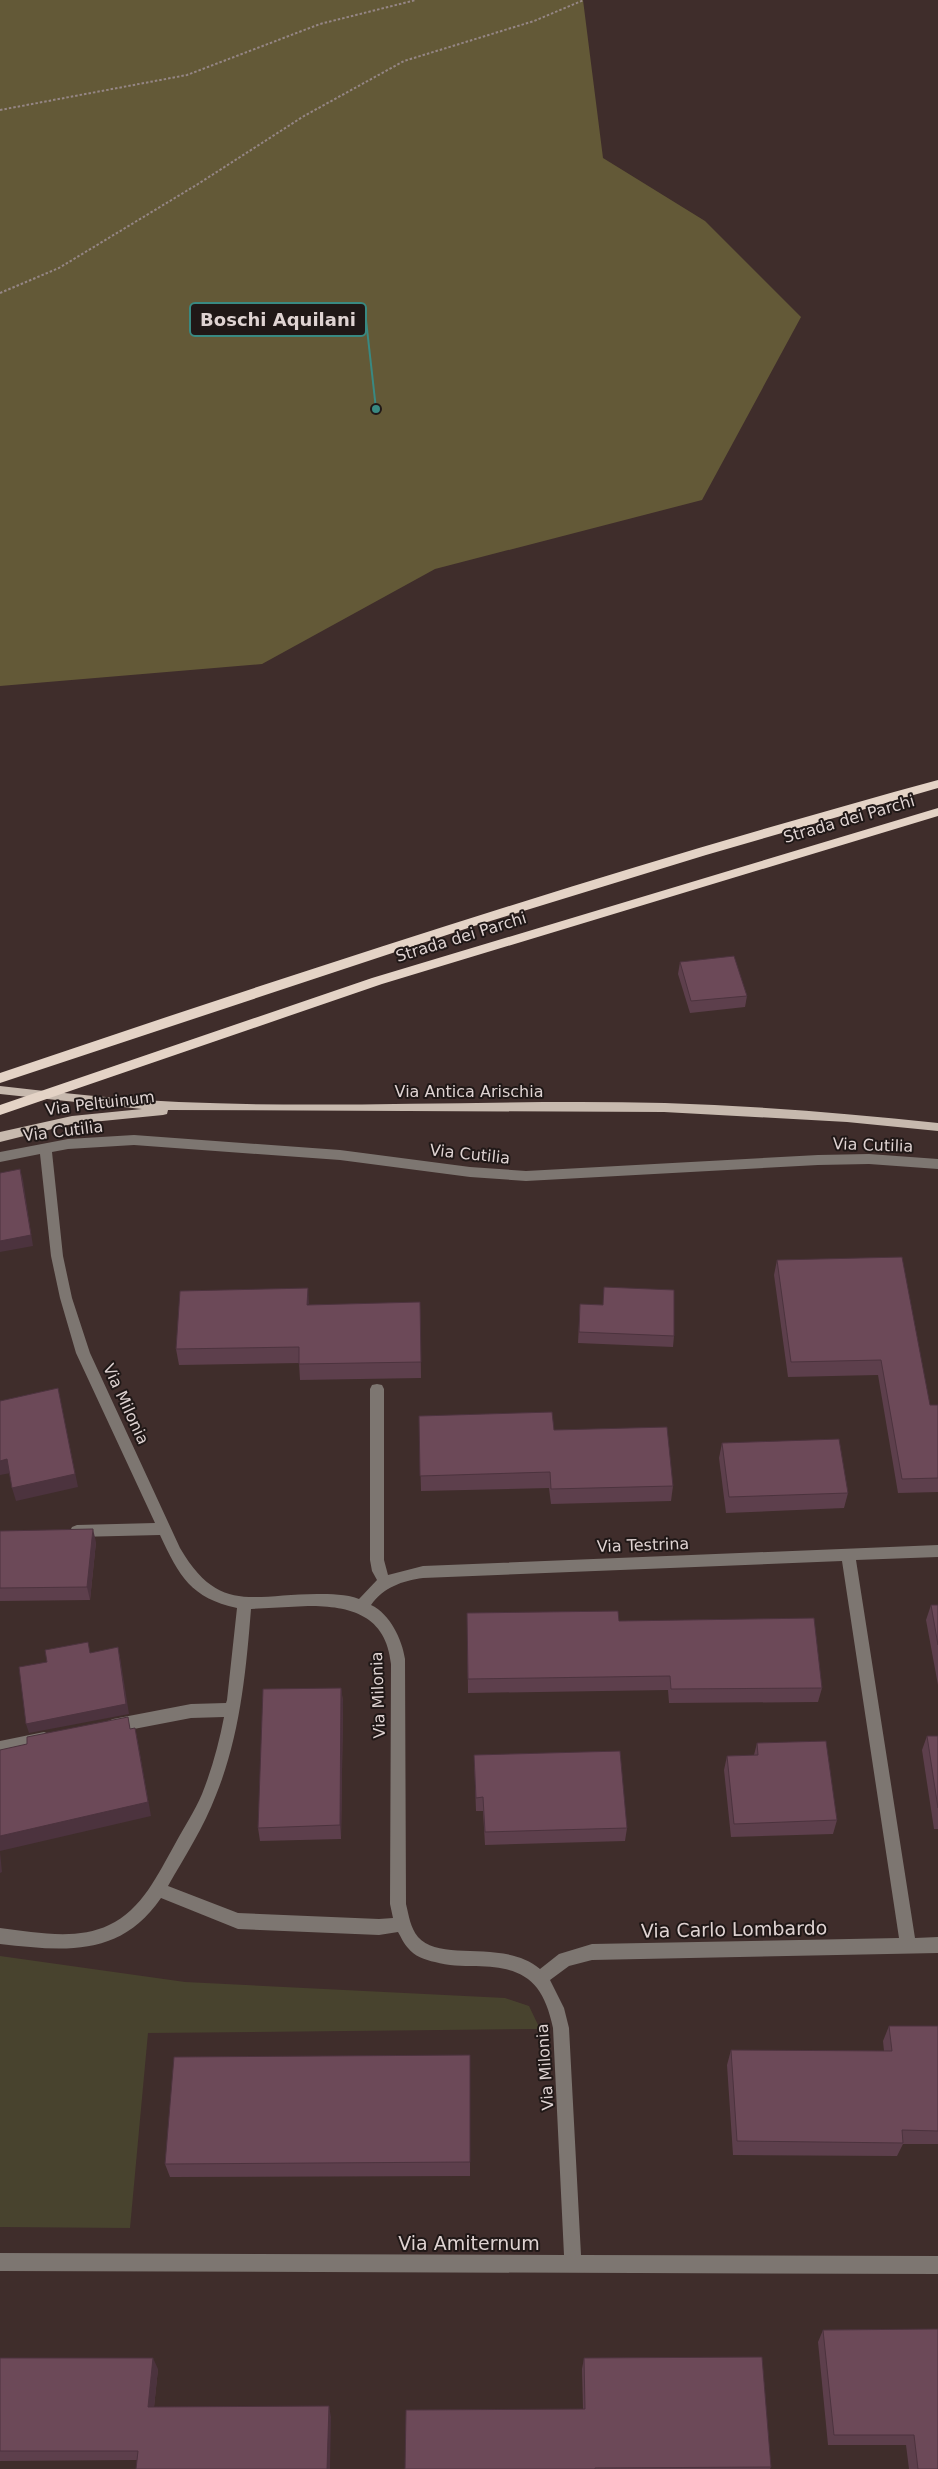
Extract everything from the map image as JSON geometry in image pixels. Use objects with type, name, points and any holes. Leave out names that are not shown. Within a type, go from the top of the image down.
[{"type":"highway","name":"Strada dei Parchi","points":[[0,1078],[216,1004],[504,913],[938,784]]},
{"type":"highway","name":"Strada dei Parchi","points":[[0,1110],[377,981],[783,857],[938,812]]},
{"type":"main road","name":"Via Antica Arischia","points":[[0,1090],[68,1098],[205,1108],[739,1110],[852,1117],[938,1127]]},
{"type":"main road","name":"Via Peltuinum","points":[[0,1136],[72,1120],[205,1108]]},
{"type":"street","name":"Via Cutilia","points":[[0,1157],[45,1147],[119,1141],[195,1143],[340,1155],[470,1172],[526,1176],[818,1160],[869,1160],[938,1164]]},
{"type":"street","name":"Via Milonia","points":[[45,1147],[54,1231],[66,1298],[84,1353],[164,1529],[182,1564],[202,1587],[218,1597],[245,1602],[336,1600],[362,1606],[384,1624],[392,1637],[397,1656],[398,1904],[402,1924],[416,1945],[435,1956],[447,1959],[510,1962],[527,1968],[539,1979],[554,2002],[561,2028],[573,2265]]},
{"type":"street","points":[[377,1390],[377,1560],[379,1571],[385,1582]]},
{"type":"street","points":[[68,1531],[164,1529]]},
{"type":"street","name":"Via Testrina","points":[[362,1606],[375,1588],[385,1582],[423,1572],[938,1551]]},
{"type":"street","points":[[848,1554],[908,1945]]},
{"type":"street","points":[[0,1936],[59,1942],[100,1937],[113,1932],[134,1919],[158,1889],[208,1797],[221,1761],[240,1654],[245,1602]]},
{"type":"street","points":[[94,1730],[191,1711],[231,1710]]},
{"type":"street","points":[[0,1748],[56,1737]]},
{"type":"street","points":[[158,1889],[238,1921],[379,1927],[402,1924]]},
{"type":"street","name":"Via Carlo Lombardo","points":[[539,1979],[564,1959],[592,1952],[938,1945]]},
{"type":"street","name":"Via Amiternum","points":[[0,2262],[938,2266]]},
{"type":"path","points":[[0,110],[187,75],[261,45],[320,24],[416,0]]},
{"type":"path","points":[[0,293],[59,268],[198,184],[304,116],[404,61],[534,21],[584,0]]},
{"type":"shaded area","points":[[0,0],[583,0],[603,158],[705,221],[801,317],[702,500],[435,569],[262,664],[0,686]]},
{"type":"shaded area","points":[[0,1956],[185,1982],[505,1998],[529,2006],[540,2029],[148,2033],[130,2228],[0,2227]]},
{"type":"building","points":[[734,956],[747,996],[691,1001],[680,962]]},
{"type":"building","points":[[20,1169],[31,1235],[0,1241],[0,1173]]},
{"type":"building","points":[[902,1257],[930,1405],[938,1405],[938,1478],[902,1479],[881,1360],[791,1362],[777,1260]]},
{"type":"building","points":[[604,1287],[674,1290],[674,1336],[579,1332],[580,1304],[603,1305]]},
{"type":"building","points":[[308,1288],[307,1305],[420,1302],[421,1362],[299,1364],[299,1347],[176,1349],[180,1291]]},
{"type":"building","points":[[58,1388],[75,1474],[12,1488],[7,1459],[0,1461],[0,1401]]},
{"type":"building","points":[[552,1412],[554,1430],[667,1427],[673,1486],[551,1489],[550,1472],[420,1476],[419,1416]]},
{"type":"building","points":[[839,1439],[848,1493],[729,1497],[722,1443]]},
{"type":"building","points":[[93,1529],[87,1587],[0,1588],[0,1531]]},
{"type":"building","points":[[931,1605],[938,1605],[938,1645]]},
{"type":"building","points":[[618,1611],[619,1621],[814,1618],[822,1688],[671,1689],[670,1676],[468,1679],[467,1613]]},
{"type":"building","points":[[88,1642],[90,1653],[118,1647],[126,1704],[26,1724],[19,1667],[47,1662],[45,1650]]},
{"type":"building","points":[[341,1688],[340,1825],[258,1828],[263,1689]]},
{"type":"building","points":[[128,1717],[130,1729],[135,1728],[148,1802],[0,1836],[0,1750],[27,1744],[27,1737]]},
{"type":"building","points":[[927,1736],[938,1736],[938,1808]]},
{"type":"building","points":[[826,1741],[837,1820],[734,1824],[727,1756],[758,1755],[757,1743]]},
{"type":"building","points":[[620,1751],[627,1828],[485,1832],[483,1797],[476,1798],[474,1755]]},
{"type":"building","points":[[889,2026],[938,2026],[938,2131],[902,2130],[903,2143],[737,2141],[731,2050],[892,2051]]},
{"type":"building","points":[[470,2055],[470,2162],[165,2164],[174,2057]]},
{"type":"building","points":[[938,2329],[938,2469],[918,2469],[914,2435],[834,2435],[823,2330]]},
{"type":"building","points":[[762,2357],[771,2467],[405,2469],[406,2410],[585,2409],[584,2358]]},
{"type":"building","points":[[0,2358],[153,2358],[148,2407],[329,2406],[327,2469],[136,2469],[138,2451],[0,2451]]},
{"type":"place","name":"Boschi Aquilani","points":[[376,409]]}]
